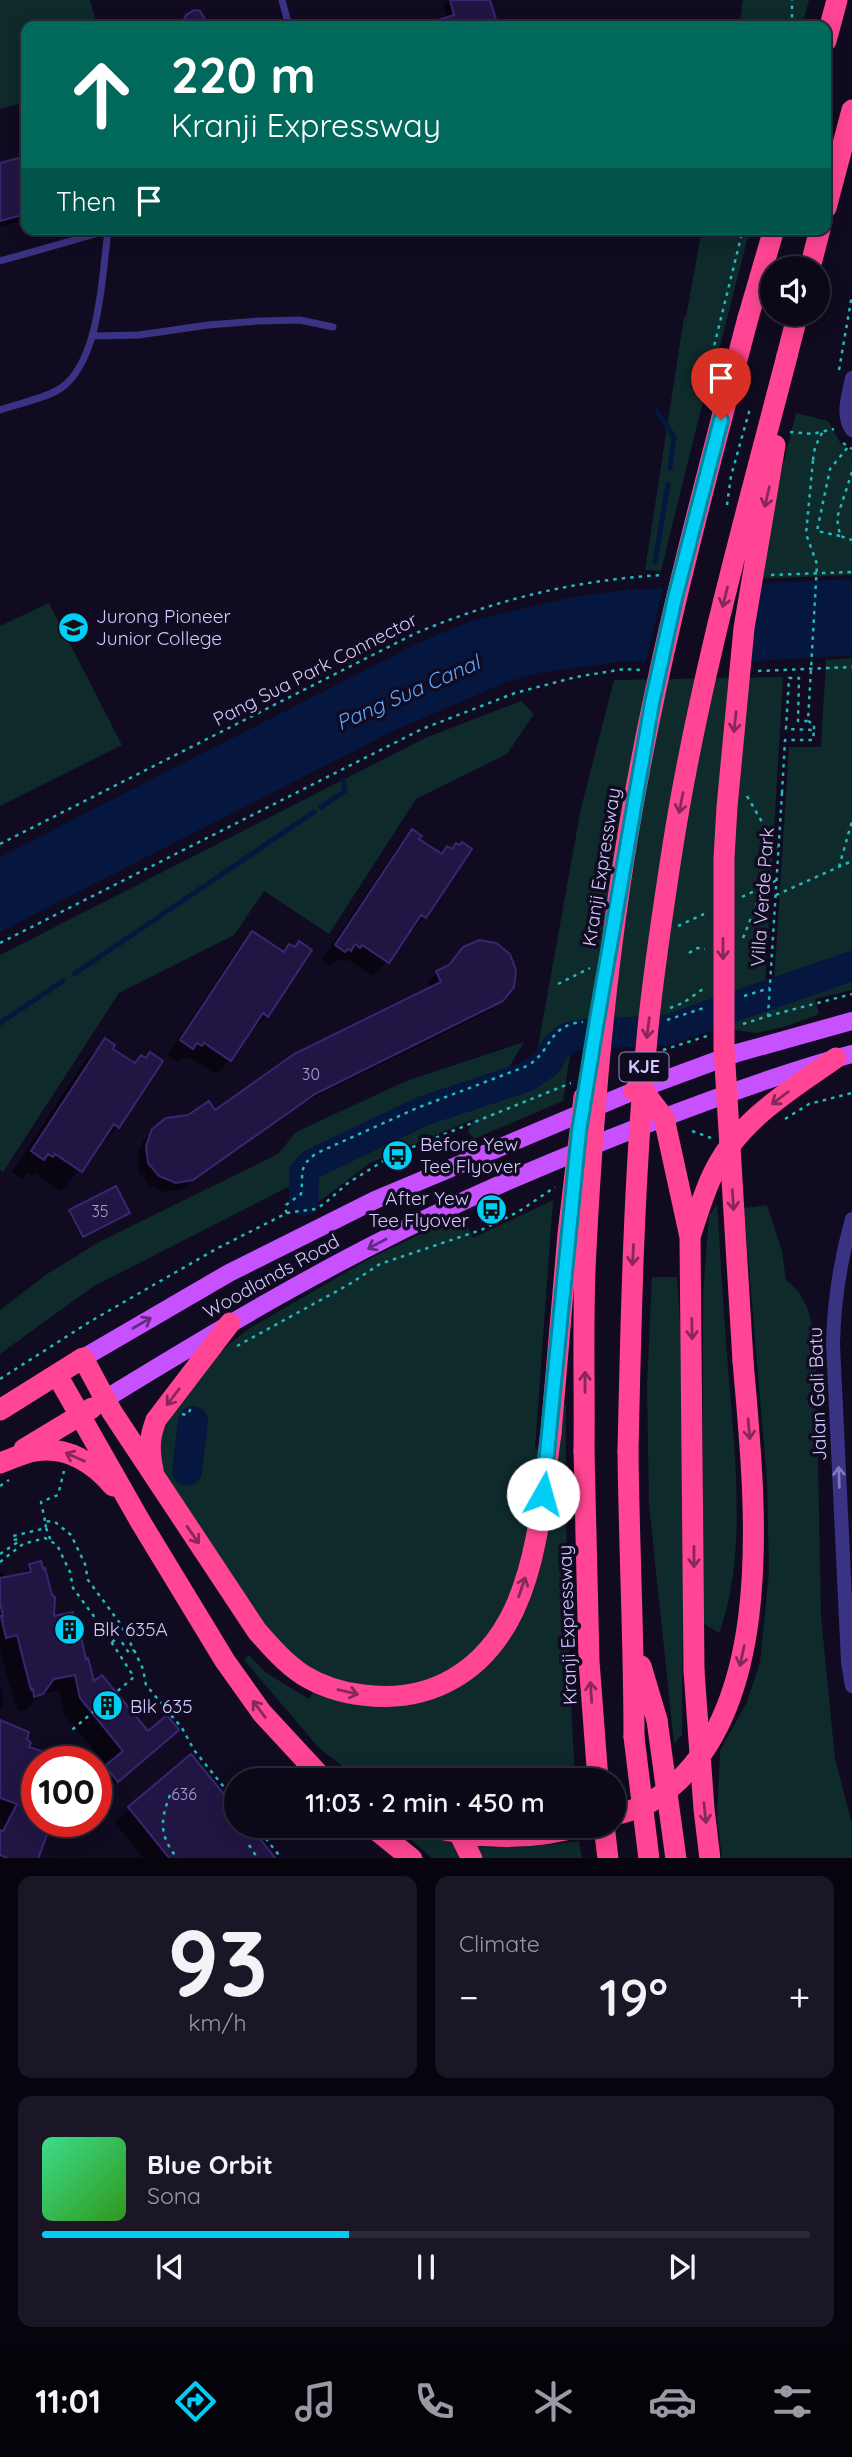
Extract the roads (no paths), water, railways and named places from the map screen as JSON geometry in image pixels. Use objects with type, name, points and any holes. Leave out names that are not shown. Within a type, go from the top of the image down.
[{"type":"highway","points":[[831,22],[837,0]]},
{"type":"highway","points":[[831,190],[852,110]]},
{"type":"highway","name":"Kranji Expressway","points":[[597,1768],[589,1661],[584,1451],[586,1251],[610,957],[636,792],[675,598],[772,235]]},
{"type":"highway","points":[[813,256],[818,235]]},
{"type":"highway","name":"KJE","points":[[649,1858],[634,1737],[628,1451],[632,1268],[647,1036],[666,897],[703,688],[795,326]]},
{"type":"highway","points":[[626,1811],[647,1805],[688,1773],[718,1727],[742,1659],[749,1615],[753,1572],[753,1483],[723,1048],[724,858],[744,628],[759,531],[771,482],[787,356]]},
{"type":"highway","points":[[83,1358],[155,1479],[257,1631],[279,1655],[303,1675],[351,1694],[403,1697],[430,1691],[455,1678],[480,1659],[499,1637],[514,1609],[533,1550],[551,1433],[579,1131],[610,957]]},
{"type":"highway","points":[[690,1237],[712,1176],[739,1132],[757,1115],[844,1056]]},
{"type":"highway","points":[[634,1091],[648,1097],[664,1118],[690,1237],[694,1671],[710,1858]]},
{"type":"highway","points":[[155,1479],[149,1452],[150,1435],[156,1420],[230,1323]]},
{"type":"highway","name":"Woodlands Road","points":[[0,1410],[83,1358]]},
{"type":"highway","points":[[57,1375],[140,1521],[225,1661],[262,1713],[312,1768]]},
{"type":"highway","name":"Woodlands Road","points":[[4,1468],[105,1399]]},
{"type":"highway","points":[[4,1468],[35,1451],[63,1452],[80,1458],[105,1476],[140,1521]]},
{"type":"highway","points":[[634,1644],[657,1720],[676,1858]]},
{"type":"highway","points":[[304,1760],[317,1768]]},
{"type":"highway","points":[[387,1838],[412,1858]]},
{"type":"highway","points":[[462,1838],[472,1858]]},
{"type":"highway","points":[[606,1838],[608,1858]]},
{"type":"main road","name":"Woodlands Road","points":[[83,1358],[229,1273],[387,1195],[634,1091],[737,1052],[852,1021]]},
{"type":"main road","points":[[737,1052],[727,1065],[730,1078],[740,1085],[751,1086]]},
{"type":"main road","name":"Woodlands Road","points":[[105,1399],[230,1323],[457,1204],[664,1118],[844,1056]]},
{"type":"street","points":[[845,377],[847,424],[852,430]]},
{"type":"street","name":"Jalan Gali Batu","points":[[852,1219],[841,1258],[834,1305],[833,1345],[847,1569],[848,1662],[852,1686]]},
{"type":"lane","points":[[282,0],[288,21]]},
{"type":"lane","points":[[0,261],[92,235]]},
{"type":"lane","points":[[0,410],[59,390],[76,377],[93,336],[109,235]]},
{"type":"lane","points":[[93,336],[139,335],[257,321],[300,320],[333,327]]},
{"type":"water","name":"Pang Sua Canal","points":[[852,579],[852,655],[760,661],[625,661],[538,673],[507,682],[393,731],[0,932],[0,857],[418,643],[471,621],[572,597],[625,590]]},
{"type":"waterway","points":[[657,411],[674,437],[670,468]]},
{"type":"waterway","points":[[655,562],[668,484]]},
{"type":"waterway","points":[[321,807],[345,791],[343,781]]},
{"type":"waterway","points":[[74,974],[314,812]]},
{"type":"waterway","points":[[304,1201],[304,1173],[312,1164],[423,1111],[526,1077],[547,1063],[556,1047],[569,1037],[667,1030],[852,966]]},
{"type":"waterway","points":[[0,1023],[63,981]]},
{"type":"waterway","points":[[187,1471],[193,1421]]},
{"type":"place","name":"Jurong Pioneer Junior College","points":[[73,627]]},
{"type":"place","name":"Before Yew Tee Flyover","points":[[397,1155]]},
{"type":"place","name":"After Yew Tee Flyover","points":[[492,1209]]},
{"type":"place","name":"Blk 635A","points":[[70,1629]]},
{"type":"place","name":"Blk 635","points":[[107,1706]]}]
